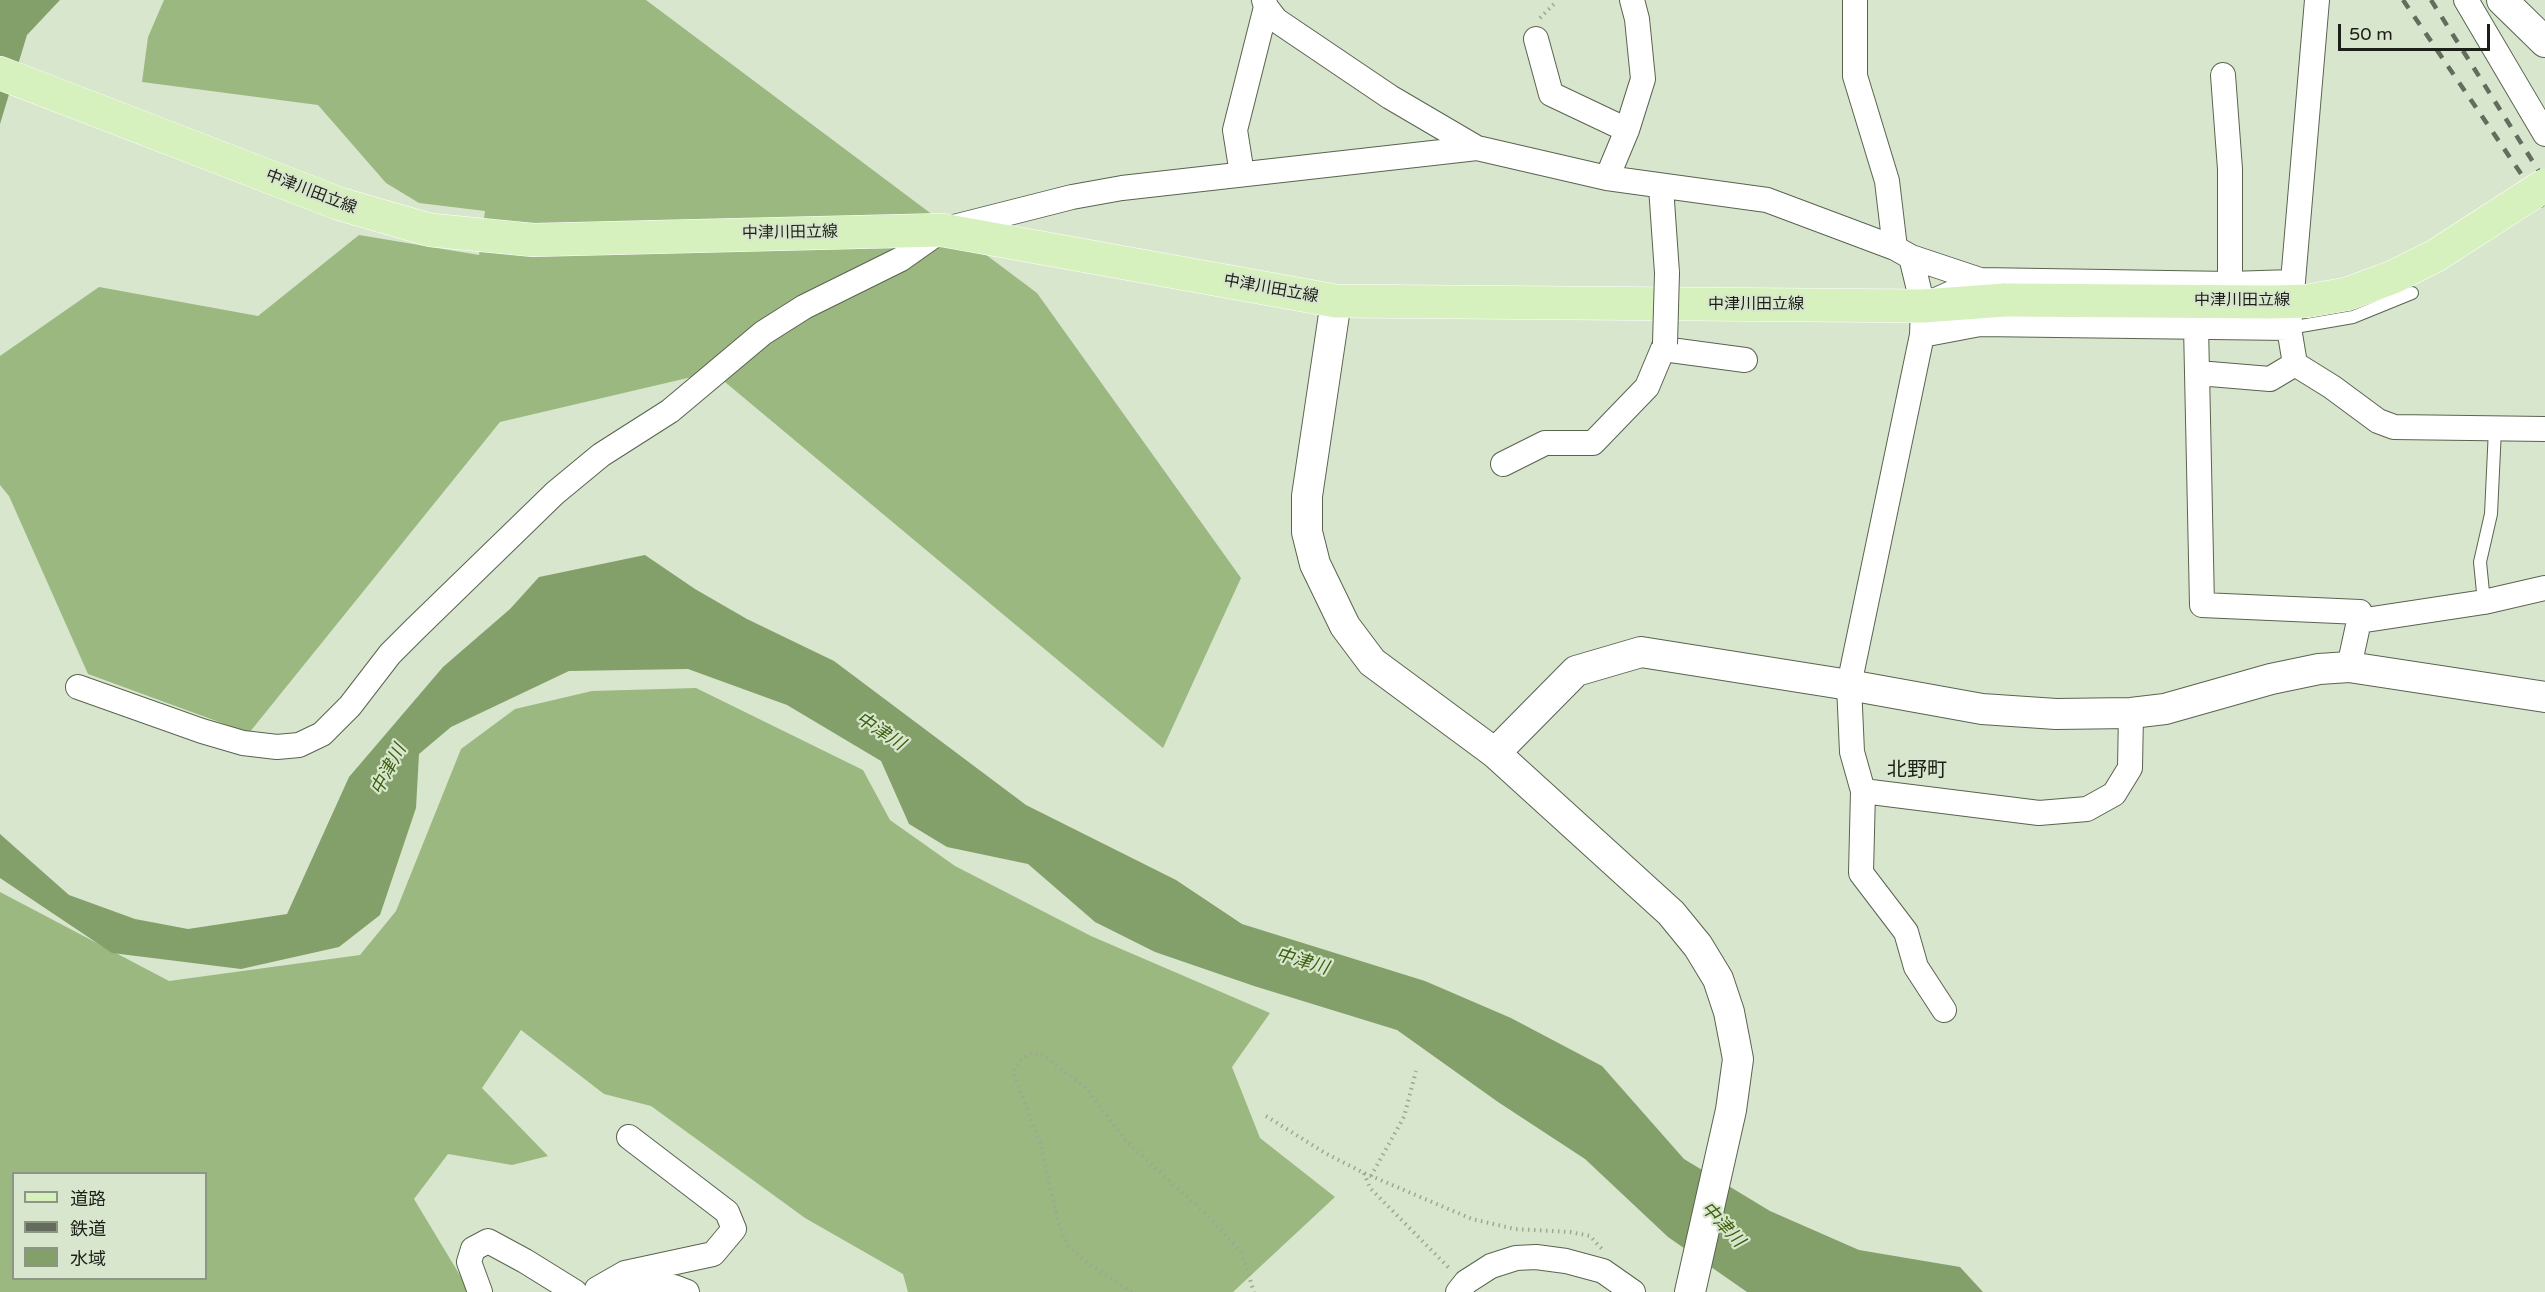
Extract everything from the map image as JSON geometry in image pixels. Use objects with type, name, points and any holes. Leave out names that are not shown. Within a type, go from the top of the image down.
[{"type":"main road","name":"中津川田立線","points":[[0,73],[339,204],[430,231],[533,240],[942,230],[1336,301],[1922,321],[2005,300],[2307,301],[2347,294],[2393,277],[2434,256],[2545,185]]},
{"type":"street","points":[[1607,178],[1627,130],[1643,79],[1634,10],[1625,7],[1622,0]]},
{"type":"street","points":[[1855,0],[1855,76],[1887,181],[1922,321],[1849,685],[1852,752],[1863,790],[1861,873],[1906,932],[1916,967],[1944,1010]]},
{"type":"street","points":[[2317,0],[2289,327],[2295,364],[2378,420],[2394,427],[2545,429]]},
{"type":"street","points":[[2466,0],[2545,134]]},
{"type":"street","points":[[2502,0],[2545,42]]},
{"type":"street","points":[[1265,4],[1276,20],[1380,91],[1477,148],[1607,178],[1767,200],[1980,279],[2230,284],[2292,282]]},
{"type":"street","points":[[1242,174],[1235,130],[1265,4]]},
{"type":"street","points":[[1536,39],[1551,93],[1627,130]]},
{"type":"street","points":[[2223,75],[2229,169],[2230,284]]},
{"type":"street","points":[[78,687],[202,731],[243,742],[277,747],[299,745],[322,734],[350,706],[390,654],[555,494],[601,455],[670,411],[763,333],[804,307],[901,259],[942,230],[1072,197],[1122,188],[1477,148]]},
{"type":"street","points":[[1503,464],[1545,443],[1593,443],[1647,387],[1664,346],[1667,273],[1661,187]]},
{"type":"street","points":[[1922,321],[1980,279]]},
{"type":"street","points":[[1336,301],[1307,496],[1307,532],[1315,564],[1345,626],[1372,662],[1495,753],[1671,913],[1698,946],[1718,979],[1730,1012],[1738,1059],[1731,1110],[1690,1292]]},
{"type":"street","points":[[1922,321],[1980,324],[2289,327]]},
{"type":"street","points":[[2196,326],[2202,605],[2360,612],[2349,668]]},
{"type":"street","points":[[1664,346],[1745,360]]},
{"type":"street","points":[[2198,373],[2270,379],[2295,364]]},
{"type":"street","points":[[2359,621],[2484,602],[2545,588]]},
{"type":"street","points":[[1495,753],[1576,671],[1641,652],[1982,709],[2056,714],[2131,713],[2166,709],[2319,669],[2349,668],[2545,697]]},
{"type":"street","points":[[1863,790],[2038,813],[2087,809],[2114,794],[2130,768],[2131,713]]},
{"type":"street","points":[[480,1292],[469,1262],[473,1249],[488,1241],[525,1261],[595,1291],[625,1273],[713,1254],[734,1229],[727,1212],[629,1137]]},
{"type":"street","points":[[1461,1289],[1491,1266],[1516,1258],[1536,1257],[1566,1261],[1600,1270],[1633,1292]]},
{"type":"street","points":[[632,1292],[674,1287],[687,1292]]},
{"type":"lane","points":[[2289,327],[2353,317],[2412,293]]},
{"type":"lane","points":[[2484,602],[2480,562],[2491,514],[2495,429]]},
{"type":"path","points":[[1132,1292],[1082,1259],[1066,1245],[1058,1221],[1040,1143],[1013,1072],[1017,1063],[1028,1054],[1040,1053],[1085,1087],[1126,1142],[1205,1214],[1241,1252],[1254,1292]]},
{"type":"path","points":[[1371,1176],[1404,1117],[1416,1071]]},
{"type":"path","points":[[1266,1116],[1325,1153],[1364,1173],[1493,1226],[1570,1232],[1590,1236],[1603,1250],[1600,1270]]},
{"type":"path","points":[[1364,1173],[1370,1188],[1450,1268],[1461,1289]]},
{"type":"shaded area","points":[[164,0],[646,0],[1037,293],[1241,578],[1163,748],[713,372],[500,422],[249,733],[88,674],[9,496],[0,485],[0,356],[99,287],[258,316],[359,235],[479,255],[485,211],[419,203],[386,183],[318,105],[142,82],[148,37]]},
{"type":"shaded area","points":[[696,688],[863,770],[890,820],[955,866],[1091,936],[1270,1013],[1232,1067],[1260,1138],[1335,1197],[1233,1292],[908,1292],[903,1274],[805,1218],[651,1106],[604,1094],[521,1030],[482,1088],[548,1156],[512,1165],[448,1154],[414,1199],[470,1292],[0,1292],[0,892],[169,981],[360,955],[396,911],[461,749],[515,709],[592,691]]},
{"type":"water","points":[[0,0],[60,0],[27,35],[0,124]]},
{"type":"water","name":"中津川","points":[[645,555],[695,589],[747,619],[834,661],[1026,805],[1176,880],[1242,924],[1425,981],[1511,1018],[1602,1066],[1684,1159],[1770,1211],[1859,1250],[1960,1267],[1983,1292],[1747,1292],[1668,1237],[1585,1159],[1498,1102],[1397,1030],[1254,986],[1155,952],[1095,922],[1028,864],[947,847],[909,824],[881,761],[787,705],[688,669],[569,671],[451,727],[419,754],[416,808],[380,915],[339,947],[241,969],[112,953],[0,878],[0,834],[69,895],[135,919],[188,929],[287,914],[349,777],[443,667],[510,609],[539,577]]},
{"type":"railway","points":[[2403,0],[2545,209]]},
{"type":"railway","points":[[2431,0],[2545,181]]},
{"type":"district","name":"北野町","points":[[1917,771]]}]
